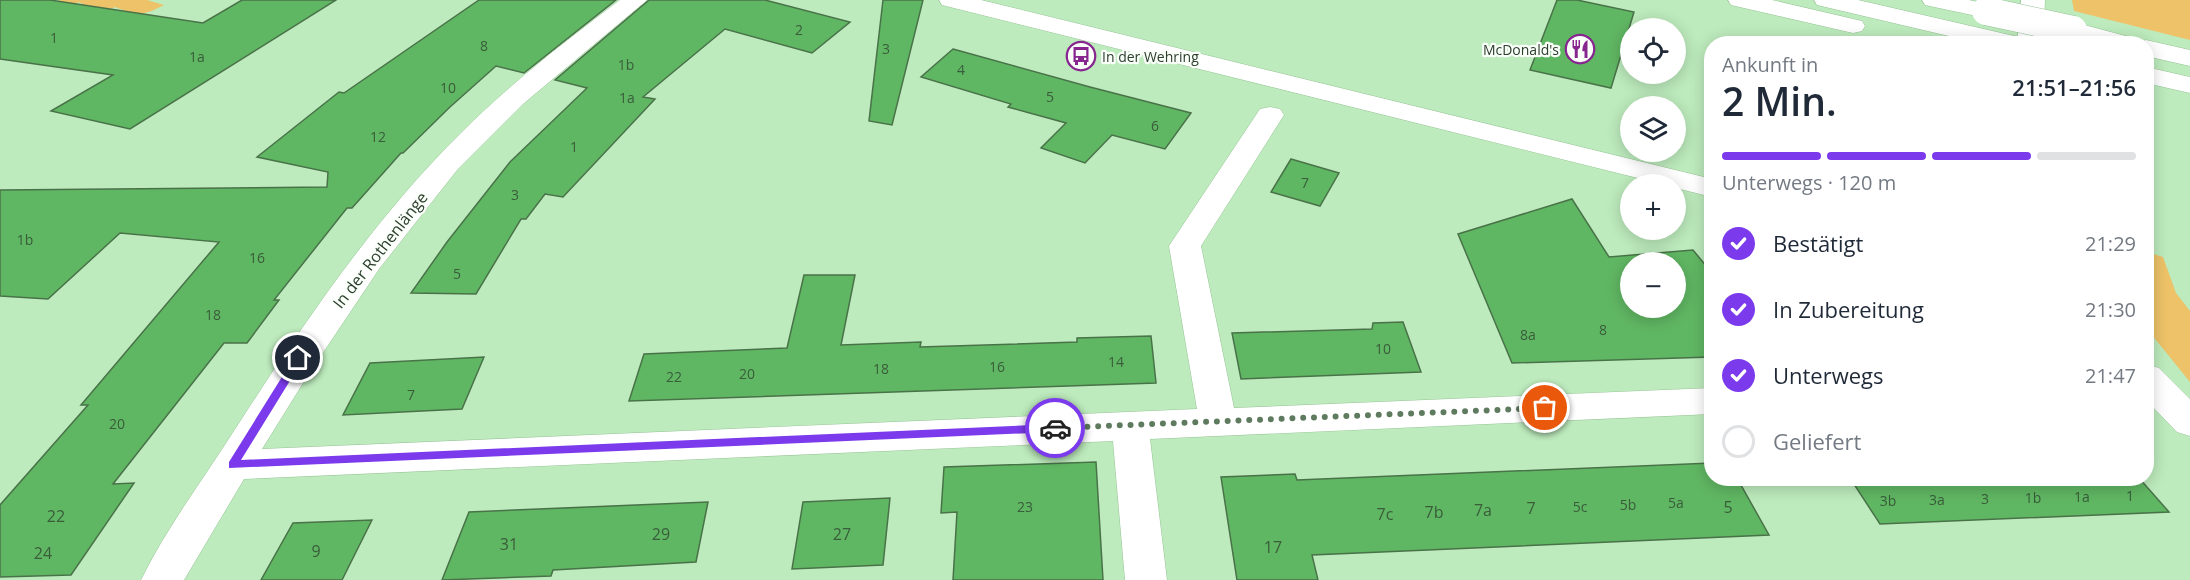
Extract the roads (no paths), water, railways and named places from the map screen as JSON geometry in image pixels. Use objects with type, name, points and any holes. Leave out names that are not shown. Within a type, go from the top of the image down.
[{"type":"main road","name":"In der Rothenlänge","points":[[162,580],[298,358],[367,264],[447,165],[483,127],[551,66],[635,0]]},
{"type":"main road","points":[[951,0],[1704,186]]},
{"type":"main road","points":[[1740,0],[1897,36]]},
{"type":"main road","points":[[1826,0],[1982,23],[2073,30],[2097,36]]},
{"type":"main road","points":[[1934,0],[2004,36]]},
{"type":"main road","points":[[2030,36],[2032,0]]},
{"type":"main road","points":[[2154,50],[2190,58]]},
{"type":"main road","points":[[2154,77],[2190,85]]},
{"type":"main road","points":[[2154,92],[2190,98]]},
{"type":"main road","points":[[1218,421],[1185,246],[1270,115]]},
{"type":"main road","points":[[2154,385],[2190,422]]},
{"type":"main road","points":[[233,465],[1704,401]]},
{"type":"main road","points":[[1130,425],[1146,580]]},
{"type":"place","name":"McDonald's","points":[[1580,49]]},
{"type":"place","name":"In der Wehring","points":[[1081,56]]}]
